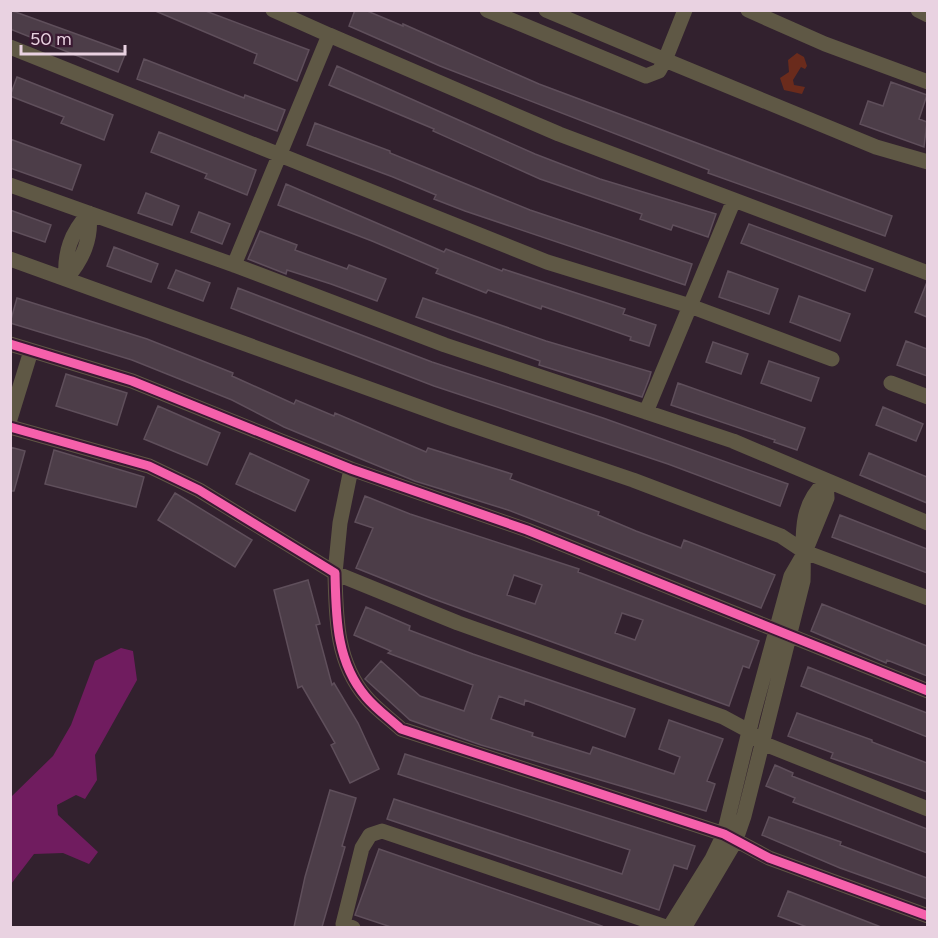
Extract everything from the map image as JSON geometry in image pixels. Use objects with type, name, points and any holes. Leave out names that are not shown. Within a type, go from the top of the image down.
[{"type":"street","points":[[273,10],[559,134],[927,273]]},
{"type":"street","points":[[487,10],[646,76],[659,71],[685,10]]},
{"type":"street","points":[[546,10],[876,147],[927,162]]},
{"type":"street","points":[[748,10],[825,44],[927,82]]},
{"type":"street","points":[[918,10],[927,15]]},
{"type":"street","points":[[234,265],[328,35]]},
{"type":"street","points":[[10,47],[547,262],[690,306],[832,359]]},
{"type":"street","points":[[10,185],[234,265],[445,345],[733,441],[927,523]]},
{"type":"street","points":[[646,412],[734,200]]},
{"type":"street","points":[[66,279],[79,264],[91,232],[89,213]]},
{"type":"street","points":[[10,259],[453,419],[633,480],[781,536],[805,552],[927,598]]},
{"type":"street","points":[[10,344],[132,381],[351,469],[538,534],[927,691]]},
{"type":"street","points":[[10,419],[31,351]]},
{"type":"street","points":[[891,383],[927,398]]},
{"type":"street","points":[[10,427],[149,466],[199,490],[335,573],[458,622],[723,717],[749,731],[762,743],[927,809]]},
{"type":"street","points":[[351,469],[340,523],[335,573],[336,621],[345,663],[366,697],[401,729],[730,838],[769,858],[927,916]]},
{"type":"street","points":[[353,927],[343,924],[362,848],[370,835],[382,831],[669,927],[712,859],[730,838],[749,731],[776,630],[791,576],[805,552],[827,498],[826,481]]},
{"type":"street","points":[[684,927],[730,838],[762,743],[792,636],[803,581],[805,552]]},
{"type":"shaded area","points":[[797,53],[804,57],[807,66],[805,69],[801,67],[793,80],[794,85],[805,87],[802,94],[784,90],[780,78],[789,72],[788,60]]},
{"type":"shaded area","points":[[121,648],[133,651],[137,680],[95,755],[97,780],[85,799],[76,795],[57,805],[58,815],[98,852],[89,864],[63,853],[34,854],[11,884],[11,797],[53,756],[71,725],[95,661]]},
{"type":"building","points":[[10,10],[126,52],[118,72],[10,29]]},
{"type":"building","points":[[153,10],[203,10],[309,50],[297,81],[254,63],[257,54]]},
{"type":"building","points":[[355,10],[365,10],[403,26],[403,24],[539,84],[892,216],[885,236],[708,173],[709,170],[440,66],[349,26]]},
{"type":"building","points":[[144,59],[244,98],[245,95],[285,110],[277,131],[137,79]]},
{"type":"building","points":[[337,66],[535,154],[600,179],[716,214],[708,237],[673,225],[671,230],[640,219],[642,214],[540,179],[433,131],[434,129],[329,85]]},
{"type":"building","points":[[17,77],[113,115],[104,140],[61,123],[64,117],[10,96]]},
{"type":"building","points":[[891,82],[927,95],[919,119],[927,122],[924,147],[860,124],[868,101],[883,106]]},
{"type":"building","points":[[315,123],[390,151],[390,153],[530,210],[692,264],[685,285],[465,211],[434,199],[436,195],[393,177],[307,145]]},
{"type":"building","points":[[159,132],[256,170],[247,195],[205,178],[207,174],[151,152]]},
{"type":"building","points":[[10,139],[81,165],[72,190],[10,168]]},
{"type":"building","points":[[286,184],[444,252],[446,249],[502,271],[503,269],[625,309],[623,314],[656,325],[649,346],[630,340],[631,337],[542,306],[541,309],[488,290],[486,293],[436,273],[438,269],[372,241],[278,205]]},
{"type":"building","points":[[146,193],[179,206],[172,225],[138,213]]},
{"type":"building","points":[[10,210],[51,225],[45,242],[10,230]]},
{"type":"building","points":[[199,212],[230,224],[222,244],[191,232]]},
{"type":"building","points":[[749,224],[873,269],[865,291],[741,243]]},
{"type":"building","points":[[260,231],[297,245],[295,250],[347,269],[349,265],[386,279],[377,301],[287,270],[286,274],[248,259]]},
{"type":"building","points":[[114,247],[158,264],[151,282],[107,266]]},
{"type":"building","points":[[176,270],[210,283],[203,301],[168,288]]},
{"type":"building","points":[[728,271],[778,289],[769,314],[719,297]]},
{"type":"building","points":[[927,282],[927,317],[915,312]]},
{"type":"building","points":[[238,288],[432,362],[603,418],[788,484],[780,506],[668,464],[434,386],[231,308]]},
{"type":"building","points":[[799,296],[850,314],[840,341],[790,322]]},
{"type":"building","points":[[17,298],[147,339],[233,373],[232,376],[294,404],[296,400],[334,416],[335,413],[426,452],[428,448],[512,474],[510,479],[599,512],[598,515],[681,548],[684,540],[775,575],[761,608],[508,510],[415,481],[284,427],[232,400],[132,360],[10,323]]},
{"type":"building","points":[[423,298],[546,341],[651,372],[642,397],[539,365],[540,361],[416,317]]},
{"type":"building","points":[[906,341],[927,349],[927,376],[897,365]]},
{"type":"building","points":[[713,342],[748,354],[741,374],[706,362]]},
{"type":"building","points":[[769,361],[819,378],[811,401],[761,383]]},
{"type":"building","points":[[66,374],[127,393],[117,425],[56,406]]},
{"type":"building","points":[[678,383],[805,428],[797,450],[774,442],[775,440],[671,405]]},
{"type":"building","points":[[158,406],[220,433],[207,465],[144,439]]},
{"type":"building","points":[[883,407],[923,424],[916,441],[876,425]]},
{"type":"building","points":[[10,447],[25,451],[14,491],[10,491]]},
{"type":"building","points":[[54,450],[144,477],[136,507],[45,484]]},
{"type":"building","points":[[250,453],[309,480],[295,511],[236,484]]},
{"type":"building","points":[[869,453],[927,477],[927,503],[860,475]]},
{"type":"building","points":[[175,493],[252,540],[235,567],[158,520]]},
{"type":"building","points":[[365,496],[410,514],[579,569],[578,572],[759,641],[749,668],[743,666],[729,706],[431,598],[356,568],[373,528],[355,522]],"holes":[[[514,575],[542,585],[535,604],[507,595]],[[622,613],[643,620],[635,640],[615,633]]]},
{"type":"building","points":[[840,515],[927,549],[927,573],[832,537]]},
{"type":"building","points":[[308,580],[320,624],[316,625],[332,685],[334,683],[358,723],[379,769],[350,783],[331,745],[335,743],[302,686],[298,688],[274,590]]},
{"type":"building","points":[[822,604],[927,646],[927,676],[887,660],[886,663],[811,631]]},
{"type":"building","points":[[366,607],[410,626],[409,630],[635,709],[625,737],[525,700],[524,705],[499,696],[491,719],[533,733],[532,736],[590,754],[593,747],[674,774],[680,757],[659,749],[669,720],[723,739],[707,781],[715,784],[706,811],[481,745],[410,720],[365,679],[381,661],[420,696],[464,711],[473,685],[388,653],[391,651],[354,635]]},
{"type":"building","points":[[808,667],[927,713],[927,737],[801,686]]},
{"type":"building","points":[[797,713],[927,763],[927,792],[831,758],[833,753],[788,736]]},
{"type":"building","points":[[405,754],[695,846],[687,869],[674,865],[659,910],[387,819],[394,799],[622,874],[630,850],[398,774]]},
{"type":"building","points":[[775,765],[793,773],[792,776],[927,829],[927,853],[793,802],[795,798],[766,786]]},
{"type":"building","points":[[330,790],[356,798],[342,846],[345,847],[322,927],[294,927],[305,877]]},
{"type":"building","points":[[769,817],[841,842],[840,845],[927,878],[927,899],[840,868],[762,835]]},
{"type":"building","points":[[379,849],[602,926],[391,927],[355,915]]},
{"type":"building","points":[[788,891],[881,927],[807,927],[778,916]]},
{"type":"cycle path","points":[[10,344],[132,381],[351,469],[527,530],[928,691]]},
{"type":"cycle path","points":[[10,427],[149,466],[199,490],[335,573],[337,622],[343,654],[349,669],[366,697],[401,729],[724,834],[769,858],[928,916]]}]
